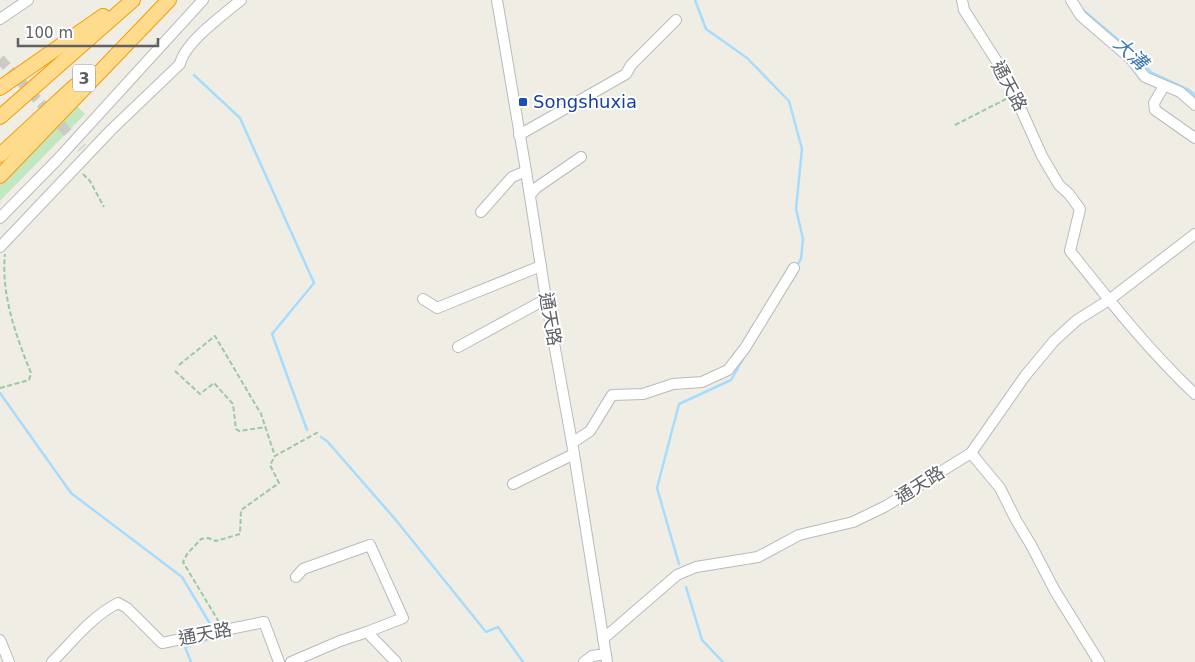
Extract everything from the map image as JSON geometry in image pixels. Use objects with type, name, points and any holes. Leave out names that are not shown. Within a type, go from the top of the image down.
[{"type":"highway","points":[[0,88],[126,0]]},
{"type":"highway","name":"3","points":[[0,117],[133,0]]},
{"type":"highway","points":[[0,176],[169,0]]},
{"type":"highway","name":"3","points":[[0,156],[169,0]]},
{"type":"street","points":[[0,19],[28,0]]},
{"type":"street","points":[[0,218],[57,160],[203,0]]},
{"type":"street","points":[[3,244],[76,167],[85,151],[180,64],[182,55],[190,45],[241,0]]},
{"type":"street","name":"通天路","points":[[497,0],[607,658],[592,656],[584,662]]},
{"type":"street","name":"通天路","points":[[962,0],[964,10],[1005,74],[1042,156],[1058,185],[1069,194],[1080,210],[1070,251],[1109,300]]},
{"type":"street","points":[[1070,0],[1081,16],[1131,59],[1145,78],[1180,92],[1195,105]]},
{"type":"street","points":[[520,134],[626,74],[631,65],[676,20]]},
{"type":"street","points":[[1164,86],[1154,103],[1156,110],[1195,138]]},
{"type":"street","points":[[530,195],[536,188],[580,158]]},
{"type":"street","points":[[481,212],[512,177],[526,171]]},
{"type":"street","points":[[1191,237],[1195,249]]},
{"type":"street","name":"通天路","points":[[603,639],[677,575],[696,567],[758,557],[798,534],[853,522],[886,506],[971,453],[1025,376],[1054,341],[1077,320],[1109,300],[1191,237]]},
{"type":"street","points":[[423,299],[437,308],[541,266]]},
{"type":"street","points":[[572,443],[590,431],[612,395],[643,394],[674,384],[702,382],[728,370],[745,348],[794,268]]},
{"type":"street","points":[[458,347],[546,299]]},
{"type":"street","points":[[1109,300],[1177,378],[1195,394]]},
{"type":"street","points":[[971,453],[1000,488],[1055,591],[1099,662]]},
{"type":"street","points":[[513,484],[574,454]]},
{"type":"street","points":[[291,662],[340,641],[404,618],[370,545],[303,569],[296,577]]},
{"type":"street","name":"通天路","points":[[52,662],[92,622],[118,603],[127,608],[162,643],[264,622],[279,662]]},
{"type":"street","points":[[367,632],[396,662]]},
{"type":"street","points":[[0,640],[9,662]]},
{"type":"path","points":[[955,126],[1015,94]]},
{"type":"path","points":[[76,167],[90,181],[104,207]]},
{"type":"path","points":[[0,388],[29,380],[31,373],[15,332],[3,273],[3,244]]},
{"type":"path","points":[[179,366],[215,336],[262,414],[275,456]]},
{"type":"path","points":[[175,371],[200,394],[214,383],[233,404],[236,429],[239,431],[266,427]]},
{"type":"path","points":[[224,630],[183,562],[187,554],[201,539],[208,538],[216,542],[240,534],[241,510],[279,483],[270,465],[275,456],[320,431]]},
{"type":"green space","points":[[76,105],[85,114],[0,201],[0,184]]},
{"type":"waterway","points":[[695,0],[706,29],[747,58],[789,101],[802,149],[796,209],[803,239],[801,259],[796,267]]},
{"type":"waterway","name":"大溝","points":[[1082,9],[1136,55],[1152,73],[1189,90],[1195,95]]},
{"type":"waterway","points":[[194,75],[240,118],[314,283],[272,334],[307,430]]},
{"type":"waterway","points":[[679,564],[657,488],[679,404],[731,380],[746,354]]},
{"type":"waterway","points":[[0,393],[71,493],[182,577],[212,627]]},
{"type":"waterway","points":[[321,437],[327,441],[395,519],[486,632],[498,627],[523,662]]},
{"type":"waterway","points":[[686,587],[702,640],[723,662]]},
{"type":"waterway","points":[[191,662],[185,647],[215,637]]},
{"type":"tunnel","points":[[0,59],[82,148]]},
{"type":"place","name":"Songshuxia","points":[[523,102]]}]
